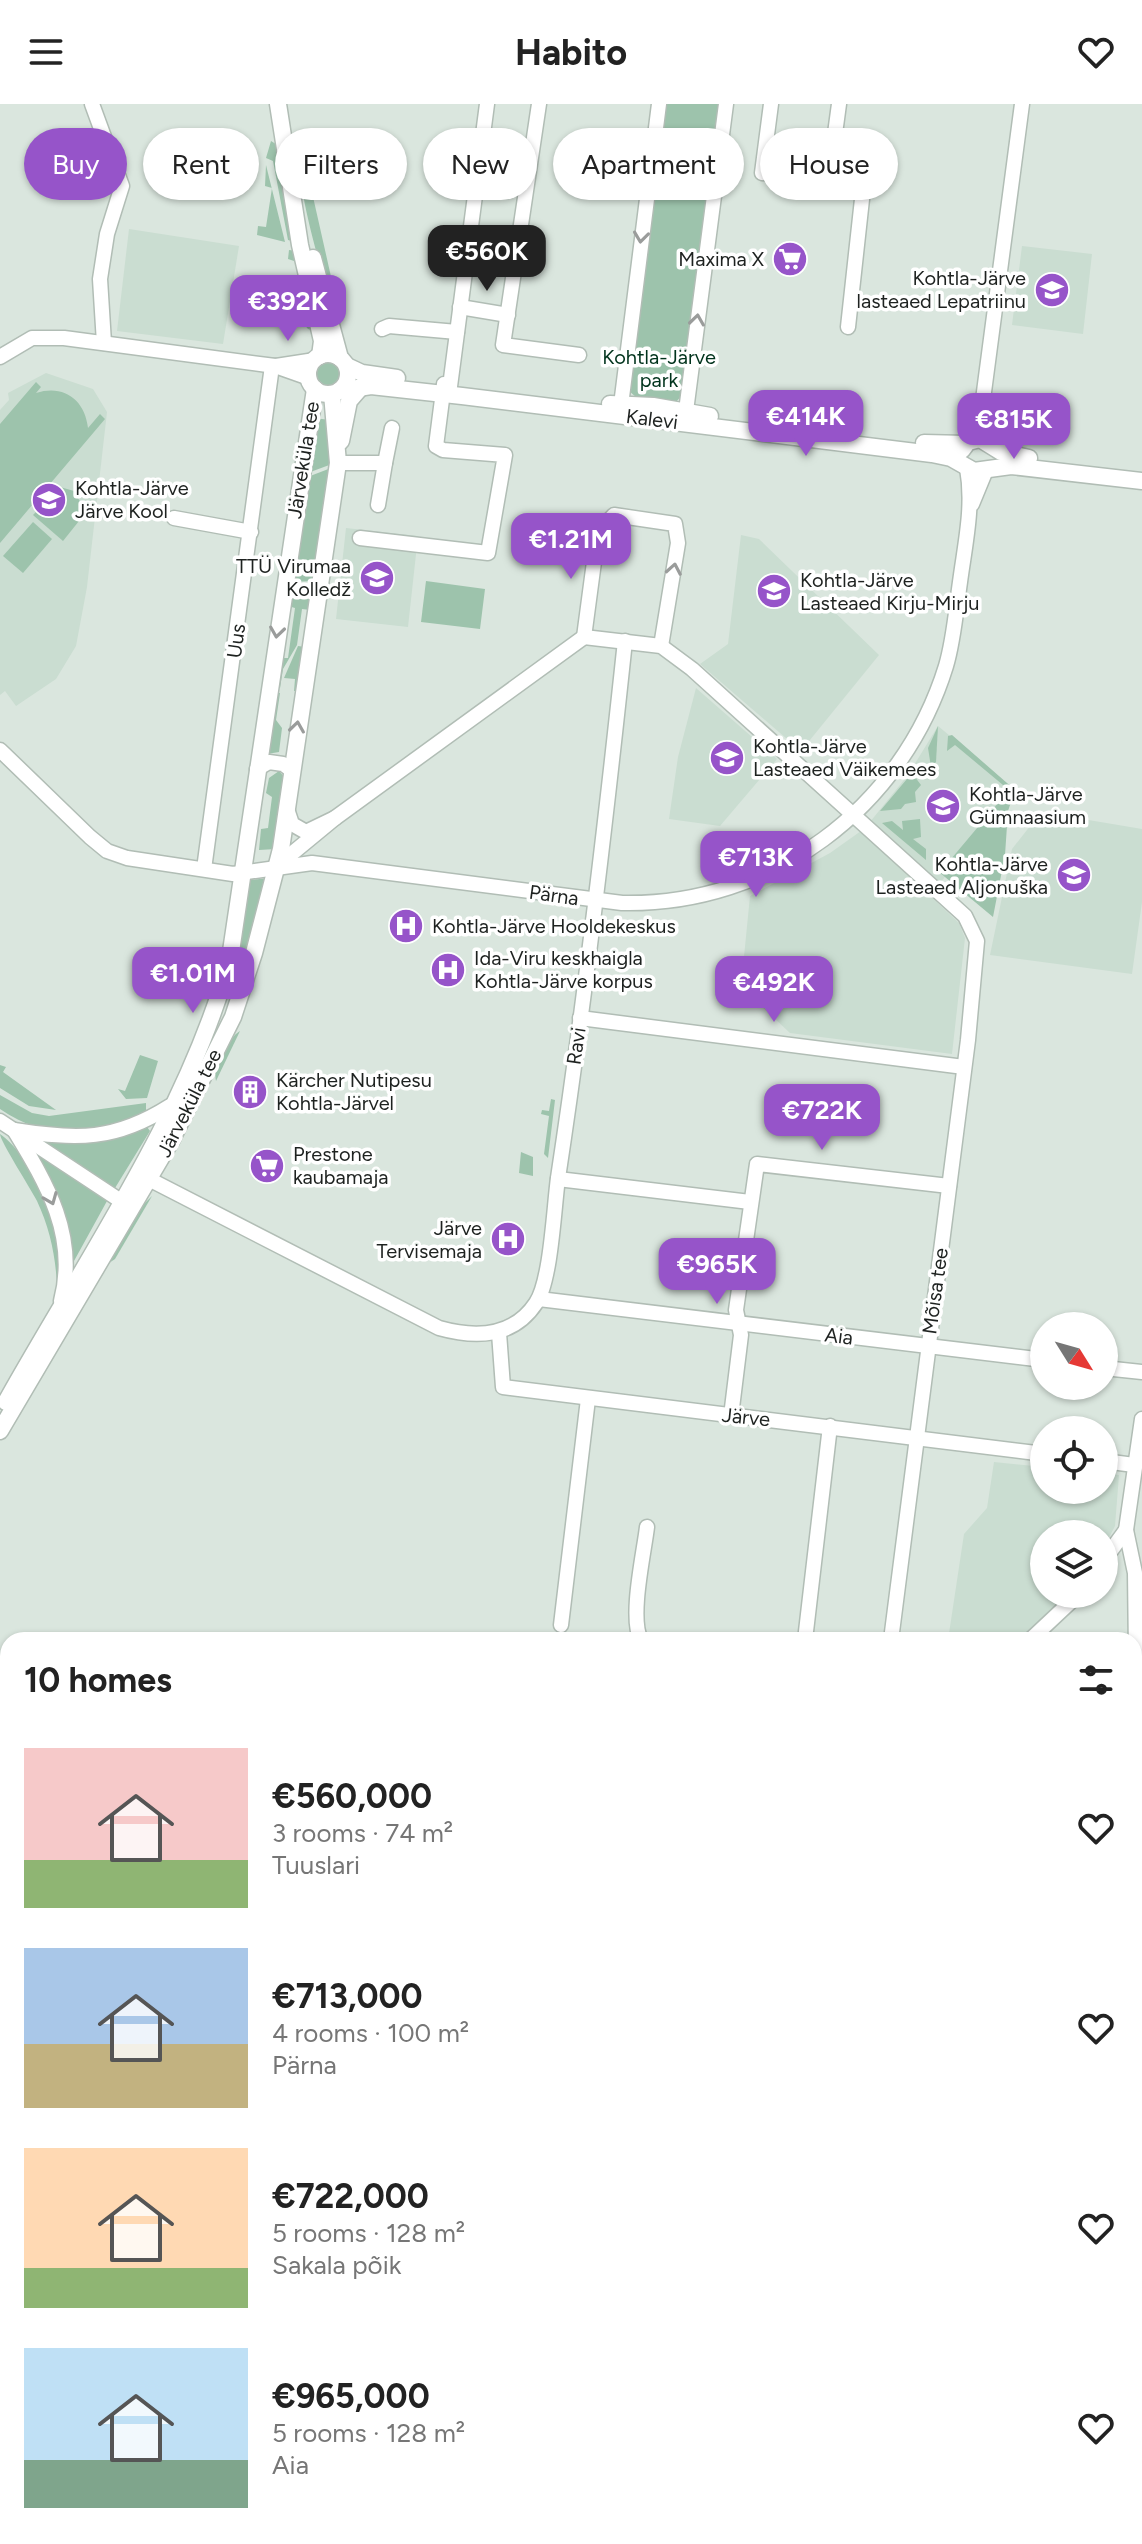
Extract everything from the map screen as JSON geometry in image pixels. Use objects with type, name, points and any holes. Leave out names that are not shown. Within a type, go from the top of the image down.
[{"type":"main road","points":[[278,104],[282,128]]},
{"type":"main road","points":[[294,200],[300,245],[322,341],[318,358]]},
{"type":"main road","points":[[297,200],[348,376],[336,392],[312,383]]},
{"type":"main road","name":"Kalevi","points":[[318,358],[343,362],[362,373],[446,389],[620,409],[686,411],[897,442],[967,443],[980,439],[1013,456],[1142,472]]},
{"type":"main road","name":"Järveküla tee","points":[[143,1176],[170,1106],[216,1012],[230,958],[238,873],[257,769],[318,358]]},
{"type":"main road","points":[[338,463],[349,401],[362,386]]},
{"type":"main road","name":"Kalevi","points":[[336,392],[362,386],[446,389]]},
{"type":"main road","name":"Järveküla tee","points":[[0,1431],[112,1243],[126,1204],[233,1017],[278,866],[338,463],[336,392]]},
{"type":"main road","name":"Kalevi","points":[[620,409],[660,420],[944,456],[978,472],[1037,468],[1142,481]]},
{"type":"main road","points":[[965,466],[961,453],[967,443]]},
{"type":"main road","points":[[987,469],[994,460],[991,445]]},
{"type":"main road","name":"Järveküla tee","points":[[0,1412],[110,1219],[126,1204]]},
{"type":"street","points":[[92,104],[122,186],[107,234],[100,279],[104,343]]},
{"type":"street","points":[[360,538],[488,553],[505,455],[443,450],[436,446],[457,332],[487,104]]},
{"type":"street","points":[[539,104],[503,345],[579,355]]},
{"type":"street","points":[[620,409],[659,104]]},
{"type":"street","points":[[660,420],[675,419],[686,411],[726,104]]},
{"type":"street","points":[[768,128],[771,104]]},
{"type":"street","points":[[836,128],[839,104]]},
{"type":"street","points":[[967,443],[982,407],[1022,104]]},
{"type":"street","points":[[848,327],[862,200]]},
{"type":"street","points":[[460,307],[508,315]]},
{"type":"street","points":[[382,329],[389,326],[457,332]]},
{"type":"street","points":[[0,357],[32,338],[104,343],[273,366],[312,383]]},
{"type":"street","points":[[273,366],[318,358]]},
{"type":"street","name":"Uus","points":[[204,869],[273,366]]},
{"type":"street","points":[[982,407],[991,445]]},
{"type":"street","points":[[378,505],[392,428]]},
{"type":"street","points":[[338,463],[385,463]]},
{"type":"street","name":"Pärna","points":[[965,466],[971,508]]},
{"type":"street","name":"Pärna","points":[[0,750],[63,813],[107,851],[127,858],[238,873],[312,863],[594,901],[671,901],[767,875],[817,845],[856,815],[902,758],[928,711],[946,666],[971,508],[987,469]]},
{"type":"street","points":[[584,637],[598,532],[614,515],[639,516],[675,524],[678,543],[661,646]]},
{"type":"street","points":[[174,518],[251,532]]},
{"type":"street","points":[[278,866],[335,818],[584,637],[661,646],[692,669],[856,815]]},
{"type":"street","name":"Ravi","points":[[536,1302],[558,1179],[580,1018],[625,641]]},
{"type":"street","points":[[257,769],[269,762],[283,764],[291,770]]},
{"type":"street","points":[[287,797],[289,819],[301,831],[311,831],[335,818]]},
{"type":"street","name":"Mõisa tee","points":[[856,815],[965,916],[977,941],[964,1067],[892,1632]]},
{"type":"street","points":[[580,1018],[964,1067]]},
{"type":"street","points":[[14,1130],[93,1138],[135,1126],[170,1106]]},
{"type":"street","points":[[0,1121],[126,1204]]},
{"type":"street","points":[[14,1130],[48,1191],[65,1244],[69,1273],[60,1304]]},
{"type":"street","points":[[731,1416],[740,1345],[736,1310],[757,1164],[949,1186]]},
{"type":"street","points":[[143,1176],[259,1232],[430,1325],[465,1333],[499,1333],[536,1302]]},
{"type":"street","points":[[558,1179],[750,1202]]},
{"type":"street","name":"Aia","points":[[536,1302],[1030,1358]]},
{"type":"street","name":"Järve","points":[[499,1333],[503,1387],[1030,1452]]},
{"type":"street","points":[[1118,1369],[1142,1372]]},
{"type":"street","points":[[561,1625],[588,1399]]},
{"type":"street","points":[[1136,1632],[1135,1573],[1126,1530],[1142,1419]]},
{"type":"street","points":[[806,1632],[830,1426]]},
{"type":"street","points":[[1118,1463],[1134,1465]]},
{"type":"street","points":[[640,1632],[637,1615],[647,1527]]},
{"type":"street","points":[[1118,1541],[1126,1530]]},
{"type":"street","points":[[1039,1632],[1064,1608]]},
{"type":"shaded area","points":[[129,229],[239,246],[223,344],[117,331]]},
{"type":"shaded area","name":"Kohtla-Järve lasteaed Lepatriinu","points":[[1022,246],[1092,254],[1083,334],[1012,325]]},
{"type":"shaded area","name":"Kohtla-Järve Järve Kool","points":[[46,373],[93,389],[107,412],[87,587],[76,646],[56,679],[16,706],[5,691],[0,695],[0,410],[9,400],[8,393]]},
{"type":"shaded area","name":"TTÜ Virumaa Kolledž","points":[[346,528],[418,536],[408,627],[336,619]]},
{"type":"shaded area","name":"Kohtla-Järve Lasteaed Kirju-Mirju","points":[[741,535],[759,539],[879,655],[801,751],[700,664],[728,644]]},
{"type":"shaded area","name":"Kohtla-Järve Lasteaed Väikemees","points":[[696,688],[777,759],[720,826],[669,819],[678,757]]},
{"type":"shaded area","name":"Kohtla-Järve Gümnaasium","points":[[938,726],[1015,790],[940,883],[870,822],[908,775]]},
{"type":"shaded area","name":"Kohtla-Järve Lasteaed Aljonuška","points":[[1041,812],[1142,829],[1142,902],[1132,974],[990,955],[1012,849]]},
{"type":"shaded area","points":[[861,831],[959,923],[965,938],[952,1054],[790,1033],[741,987],[750,896],[830,853]]},
{"type":"shaded area","points":[[994,1462],[1030,1466],[1030,1504],[1117,1504],[1115,1520],[1030,1520],[1030,1608],[1058,1608],[1034,1632],[949,1632],[964,1534],[987,1508]]},
{"type":"green space","name":"Kohtla-Järve park","points":[[665,104],[720,104],[717,128],[662,128]]},
{"type":"green space","points":[[271,141],[275,144],[275,172],[273,161],[266,158]]},
{"type":"green space","points":[[266,165],[272,188],[265,186]]},
{"type":"green space","points":[[272,189],[285,242],[257,235],[258,226],[266,227]]},
{"type":"green space","points":[[280,200],[286,200],[292,241],[288,240]]},
{"type":"green space","points":[[304,200],[314,200],[341,321],[338,326],[319,262]]},
{"type":"green space","name":"Kohtla-Järve park","points":[[653,200],[708,200],[683,394],[676,402],[637,398],[628,390]]},
{"type":"green space","points":[[289,250],[297,251],[301,257],[318,332],[308,329],[299,318],[303,275],[297,262],[288,259]]},
{"type":"green space","points":[[329,360],[339,364],[343,374],[339,384],[329,388],[319,384],[315,374],[319,364]]},
{"type":"green space","points":[[36,382],[41,387],[36,393],[56,391],[78,402],[88,428],[100,414],[105,419],[0,543],[0,424]]},
{"type":"green space","points":[[314,418],[330,420],[332,464],[305,474]]},
{"type":"green space","points":[[331,468],[315,581],[291,582],[305,478]]},
{"type":"green space","points":[[60,487],[74,491],[82,505],[79,521],[63,541],[33,515]]},
{"type":"green space","points":[[33,522],[52,539],[23,573],[3,556]]},
{"type":"green space","points":[[426,581],[485,589],[480,629],[421,622]]},
{"type":"green space","points":[[314,585],[310,610],[302,609],[297,645],[283,669],[280,688],[276,687],[280,658],[288,658],[295,608],[288,606],[290,587]]},
{"type":"green space","points":[[298,646],[305,647],[299,691],[294,691],[295,679],[284,678]]},
{"type":"green space","points":[[276,693],[280,693],[276,720],[282,728],[279,752],[267,754]]},
{"type":"green space","points":[[938,726],[936,762],[931,767],[928,748]]},
{"type":"green space","points":[[952,735],[1015,790],[1008,811],[1005,855],[993,917],[939,872],[937,859],[946,865],[1009,790],[955,745],[947,751],[948,736]]},
{"type":"green space","points":[[279,771],[286,779],[276,849],[259,850],[261,829],[268,828],[272,797],[266,793],[269,778]]},
{"type":"green space","points":[[912,773],[921,785],[915,792],[916,802],[905,804],[901,809],[880,811]]},
{"type":"green space","points":[[920,819],[921,837],[913,839],[926,849],[926,860],[882,823],[892,821],[903,830],[902,821]]},
{"type":"green space","points":[[271,878],[248,956],[238,952],[250,880]]},
{"type":"green space","points":[[240,1031],[216,1081],[222,1053]]},
{"type":"green space","points":[[140,1055],[158,1061],[147,1098],[126,1099],[118,1089],[125,1091]]},
{"type":"green space","points":[[0,1065],[6,1067],[3,1072],[56,1110],[29,1106],[0,1088]]},
{"type":"green space","points":[[0,1095],[32,1113],[49,1116],[146,1103],[146,1113],[90,1130],[55,1131],[19,1120],[0,1109]]},
{"type":"green space","points":[[551,1099],[555,1100],[548,1158],[544,1154],[549,1116],[541,1114],[542,1110],[549,1111]]},
{"type":"green space","points":[[147,1127],[150,1131],[115,1188],[41,1140],[98,1142]]},
{"type":"green space","points":[[0,1134],[33,1172],[58,1225],[65,1257],[57,1288],[54,1254],[45,1222],[37,1201]]},
{"type":"green space","points":[[32,1151],[107,1201],[74,1261],[63,1214]]},
{"type":"green space","points":[[521,1152],[533,1157],[533,1176],[519,1173]]},
{"type":"green space","points":[[152,1196],[115,1259],[109,1263],[144,1204]]},
{"type":"place","name":"Maxima X","points":[[790,259]]},
{"type":"place","name":"Kohtla-Järve lasteaed Lepatriinu","points":[[1052,290]]},
{"type":"place","name":"Kohtla-Järve Järve Kool","points":[[49,500]]},
{"type":"place","name":"TTÜ Virumaa Kolledž","points":[[377,578]]},
{"type":"place","name":"Kohtla-Järve Lasteaed Kirju-Mirju","points":[[774,591]]},
{"type":"place","name":"Kohtla-Järve Lasteaed Väikemees","points":[[727,758]]},
{"type":"place","name":"Kohtla-Järve Gümnaasium","points":[[943,806]]},
{"type":"place","name":"Kohtla-Järve Lasteaed Aljonuška","points":[[1074,875]]},
{"type":"place","name":"Kohtla-Järve Hooldekeskus","points":[[406,926]]},
{"type":"place","name":"Ida-Viru keskhaigla Kohtla-Järve korpus","points":[[448,970]]},
{"type":"place","name":"Kärcher Nutipesu Kohtla-Järvel","points":[[250,1092]]},
{"type":"place","name":"Prestone kaubamaja","points":[[267,1166]]},
{"type":"place","name":"Järve Tervisemaja","points":[[508,1239]]}]
